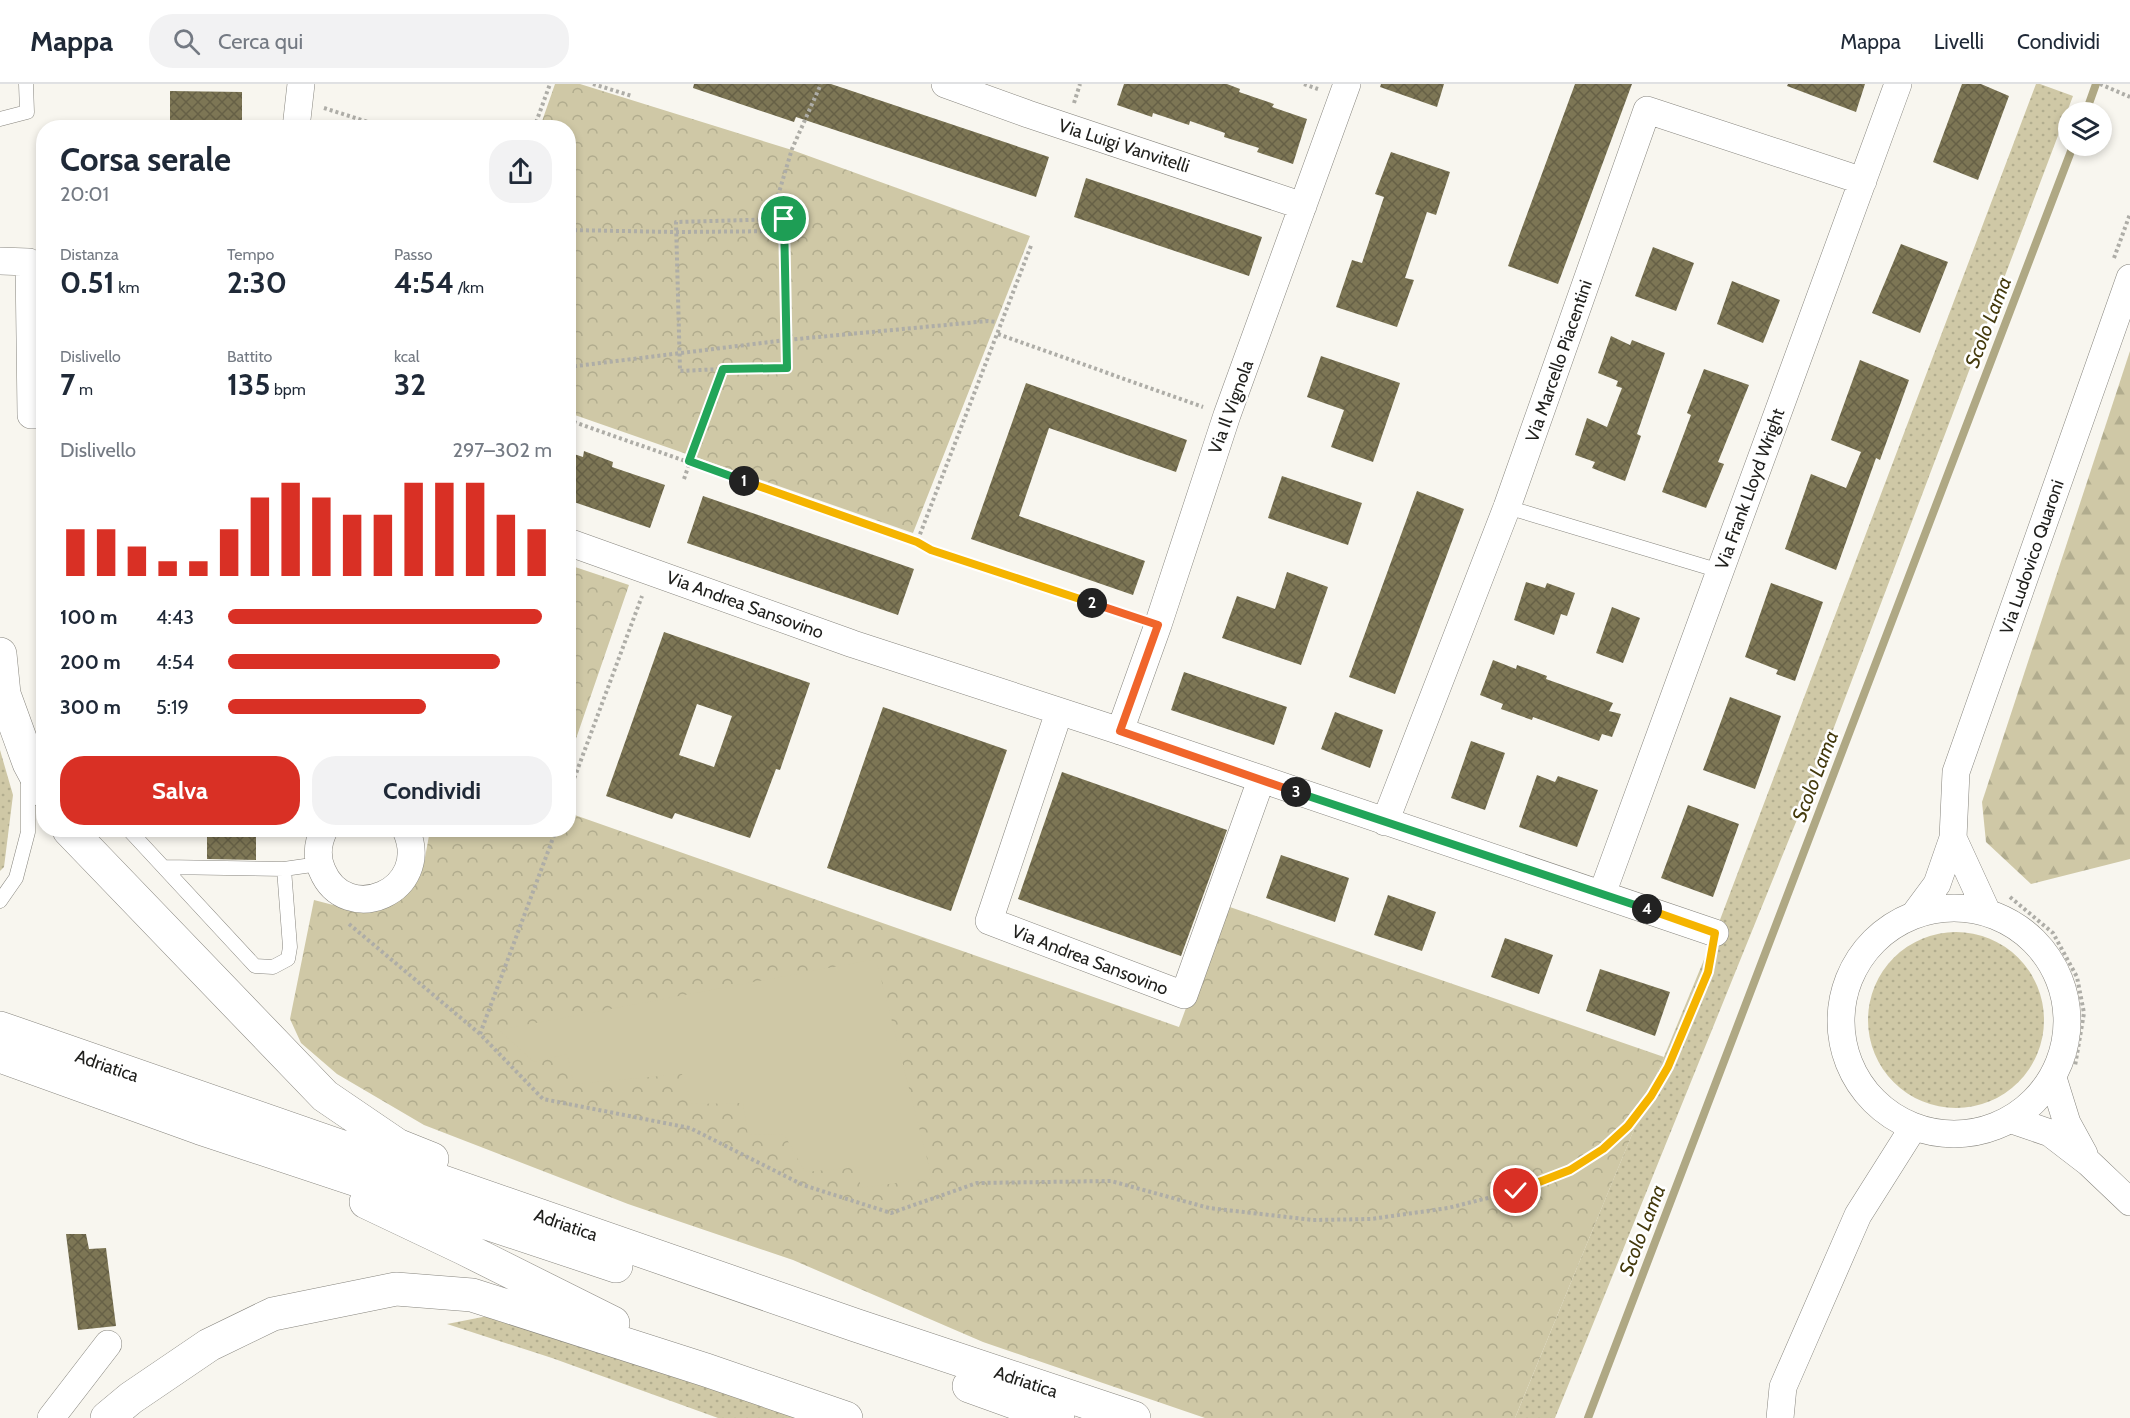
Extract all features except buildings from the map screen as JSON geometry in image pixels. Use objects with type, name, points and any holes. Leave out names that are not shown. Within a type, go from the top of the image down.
[{"type":"highway","points":[[0,654],[4,694],[36,773]]},
{"type":"highway","points":[[76,837],[325,1096],[397,1145],[469,1174],[814,1291],[855,1325]]},
{"type":"highway","name":"Adriatica","points":[[0,1028],[855,1325],[1134,1418]]},
{"type":"highway","name":"Adriatica","points":[[0,1056],[200,1128],[902,1362],[1058,1418]]},
{"type":"highway","points":[[200,1128],[298,1170],[463,1248],[706,1370]]},
{"type":"highway","points":[[108,1418],[131,1398],[209,1346],[273,1314],[396,1289],[472,1295],[706,1370],[846,1418]]},
{"type":"street","name":"Via Luigi Vanvitelli","points":[[945,84],[1303,206]]},
{"type":"street","name":"Via Frank Lloyd Wright","points":[[1602,894],[1898,84]]},
{"type":"street","name":"Via Il Vignola","points":[[1120,731],[1158,625],[1227,415],[1303,206],[1334,87]]},
{"type":"street","name":"Via Marcello Piacentini","points":[[1385,822],[1507,507],[1647,110],[1863,180]]},
{"type":"street","points":[[0,261],[29,262],[31,415],[36,415]]},
{"type":"street","name":"Via Ludovico Quaroni","points":[[1914,915],[1937,884],[1953,838],[1956,772],[2130,279]]},
{"type":"street","name":"Via Andrea Sansovino","points":[[576,545],[853,644],[1120,731],[1715,933]]},
{"type":"street","name":"Via Andrea Sansovino","points":[[1059,712],[989,921],[1184,995],[1261,780]]},
{"type":"street","points":[[322,837],[318,851],[319,864],[325,877],[333,887],[345,895],[359,899],[374,898],[389,893],[400,883],[408,870],[412,855],[410,837]]},
{"type":"street","name":"Via Ludovico Quaroni","points":[[1953,838],[1995,903]]},
{"type":"street","points":[[2063,1076],[2012,1119],[1980,1132],[1946,1135],[1913,1128],[1883,1111],[1860,1086],[1845,1055],[1840,1021],[1845,987],[1860,957],[1884,932],[1914,915],[1995,903],[2013,924],[2036,942],[2053,966],[2064,993],[2067,1022],[2063,1076],[2067,1123],[2090,1163]]},
{"type":"street","points":[[2012,1119],[2050,1133],[2090,1163],[2130,1202]]},
{"type":"street","points":[[1780,1418],[1782,1388],[1858,1215],[1913,1128]]},
{"type":"street","points":[[51,1418],[108,1344]]},
{"type":"lane","points":[[0,119],[27,112],[26,84]]},
{"type":"lane","points":[[1507,507],[1720,572]]},
{"type":"lane","points":[[0,902],[16,878],[36,794]]},
{"type":"lane","points":[[136,837],[255,966],[273,967],[288,959],[290,947],[284,868]]},
{"type":"lane","points":[[164,867],[284,868],[319,864]]},
{"type":"path","points":[[537,120],[550,84]]},
{"type":"path","points":[[593,84],[632,96]]},
{"type":"path","points":[[771,219],[792,150],[821,84]]},
{"type":"path","points":[[1072,109],[1080,84]]},
{"type":"path","points":[[1304,84],[1334,87]]},
{"type":"path","points":[[2100,84],[2129,96]]},
{"type":"path","points":[[298,104],[357,120]]},
{"type":"path","points":[[784,219],[784,232],[787,368],[680,371],[676,222],[784,219]]},
{"type":"path","points":[[576,230],[794,231]]},
{"type":"path","points":[[917,542],[1032,243]]},
{"type":"path","points":[[576,366],[786,340],[997,322]]},
{"type":"path","points":[[998,334],[1227,415]]},
{"type":"path","points":[[684,479],[723,369]]},
{"type":"path","points":[[576,423],[917,542],[931,550],[1158,625]]},
{"type":"path","points":[[576,773],[651,570]]},
{"type":"path","points":[[480,1034],[553,837]]},
{"type":"path","points":[[345,895],[339,907],[343,919],[480,1034],[543,1099],[690,1128],[803,1185],[891,1213],[977,1183],[1111,1181],[1209,1208],[1313,1220],[1371,1219],[1448,1208],[1516,1191],[1570,1170],[1603,1149],[1628,1126],[1651,1096],[1668,1067],[1708,972],[1715,933]]},
{"type":"path","points":[[1995,903],[2052,933],[2077,977],[2084,1013],[2063,1076]]},
{"type":"green space","points":[[555,84],[580,84],[792,150],[1030,236],[913,533],[576,415],[576,120],[542,120]]},
{"type":"green space","points":[[2036,84],[2073,96],[2071,102],[2058,102],[2058,136],[1830,738],[1555,1418],[1515,1418],[1715,933]]},
{"type":"green space","points":[[2130,351],[2130,859],[2031,884],[1986,842],[1982,802]]},
{"type":"green space","points":[[576,568],[629,585],[576,739]]},
{"type":"green space","points":[[0,750],[13,795],[4,867],[0,871]]},
{"type":"green space","points":[[576,815],[1179,1027],[1224,905],[1664,1057],[1515,1418],[1205,1418],[983,1342],[793,1260],[628,1204],[424,1125],[337,1074],[301,1043],[290,1019],[314,900],[360,912],[398,902],[424,863],[429,837],[576,837]]},
{"type":"green space","points":[[1956,932],[1990,939],[2005,947],[2018,958],[2029,971],[2037,986],[2044,1020],[2037,1054],[2029,1069],[2018,1082],[2005,1093],[1990,1101],[1956,1108],[1922,1101],[1907,1093],[1894,1082],[1883,1069],[1875,1054],[1868,1020],[1875,986],[1883,971],[1894,958],[1907,947],[1922,939]]},
{"type":"green space","points":[[876,959],[932,1178],[860,1188],[860,1167],[805,1172],[784,1134],[748,1135],[743,1103],[692,1104],[682,1074],[574,1084],[567,1054],[534,1062],[499,1030]]},
{"type":"green space","points":[[503,1313],[801,1418],[718,1418],[552,1358],[447,1324]]},
{"type":"waterway","name":"Scolo Lama","points":[[2090,102],[2096,84]]},
{"type":"waterway","name":"Scolo Lama","points":[[1588,1418],[2069,156]]},
{"type":"route","points":[[784,219],[787,368],[723,369],[689,461],[917,542],[931,550],[1158,625],[1120,731],[1715,933],[1708,972],[1668,1067],[1651,1096],[1628,1126],[1603,1149],[1570,1170],[1516,1191]]}]
